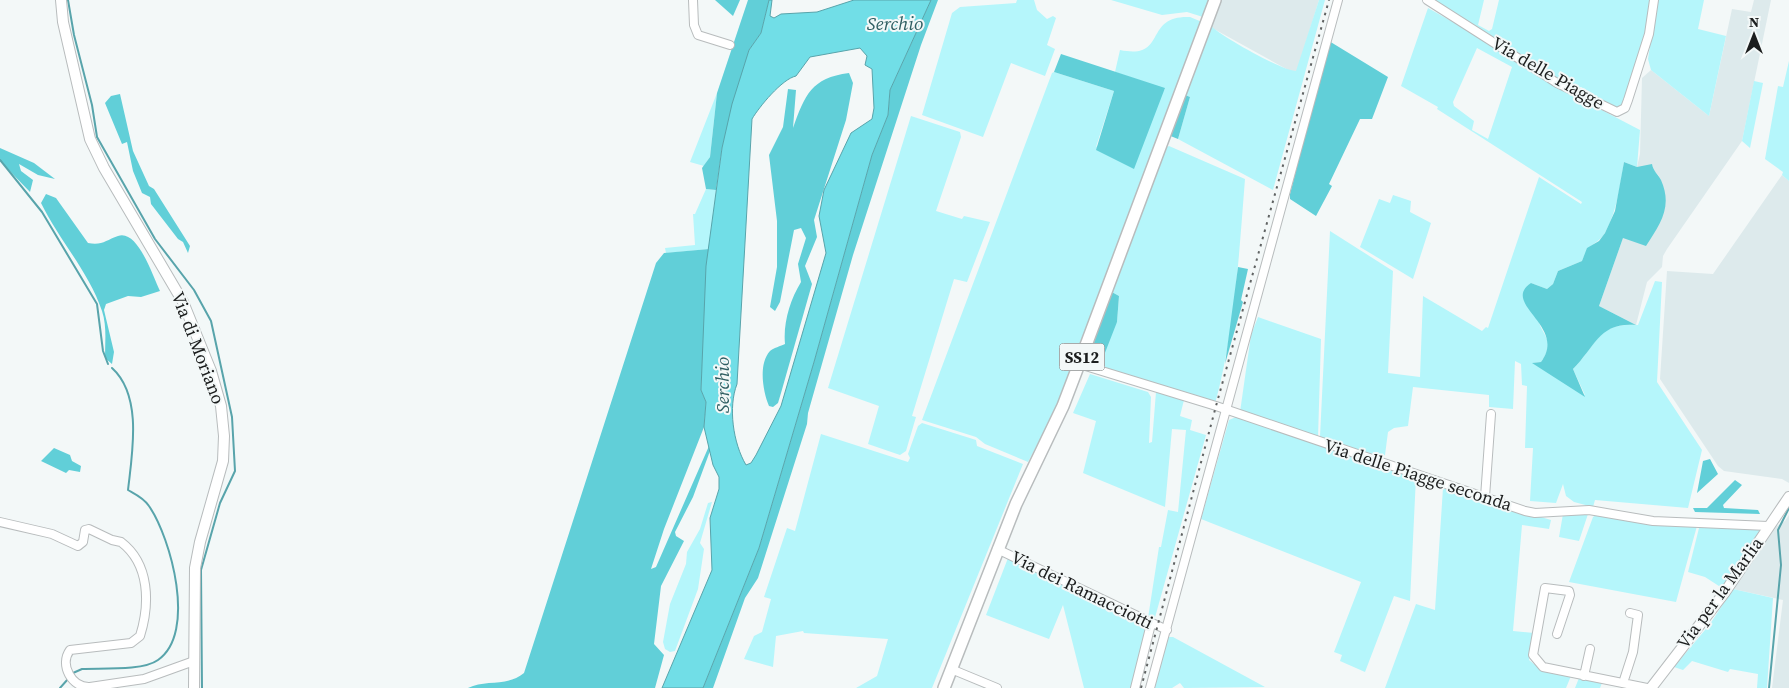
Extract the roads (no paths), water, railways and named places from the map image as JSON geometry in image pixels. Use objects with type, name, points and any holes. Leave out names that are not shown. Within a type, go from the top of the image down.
[{"type":"main road","name":"Via di Moriano","points":[[61,0],[63,22],[90,139],[108,174],[180,295],[211,371],[221,406],[224,436],[223,461],[200,542],[196,568],[194,688]]},
{"type":"main road","name":"SS12","points":[[944,688],[997,549],[1024,486],[1063,406],[1080,364],[1215,0]]},
{"type":"main road","name":"Via per la Marlia","points":[[1651,688],[1725,592],[1789,497]]},
{"type":"street","points":[[693,0],[694,25],[698,35],[730,45]]},
{"type":"street","points":[[1150,688],[1338,0]]},
{"type":"street","name":"Via delle Piagge","points":[[1427,0],[1557,83],[1617,112],[1625,108],[1628,100],[1649,34],[1654,0]]},
{"type":"street","name":"Via delle Piagge seconda","points":[[1080,364],[1535,513],[1589,510],[1653,521],[1768,526]]},
{"type":"street","points":[[1485,497],[1491,414]]},
{"type":"street","points":[[0,522],[52,534],[78,546],[83,542],[85,530],[89,529],[112,540],[121,542],[138,560],[147,595],[140,636],[131,643],[70,650],[65,659],[69,675],[84,687],[144,679],[194,660]]},
{"type":"street","name":"Via dei Ramacciotti","points":[[997,549],[1167,630]]},
{"type":"street","points":[[1557,634],[1570,595],[1569,591],[1545,588],[1534,658],[1546,668],[1647,688]]},
{"type":"street","points":[[1623,684],[1633,652],[1638,615],[1630,613]]},
{"type":"street","points":[[1135,688],[1151,624]]},
{"type":"street","points":[[1584,676],[1590,649]]},
{"type":"street","points":[[940,688],[950,672],[997,688]]},
{"type":"water","name":"Serchio","points":[[769,0],[772,0],[770,16],[774,18],[781,14],[817,12],[854,0],[931,0],[890,90],[888,115],[872,155],[759,548],[703,688],[662,688],[712,570],[710,518],[719,489],[719,477],[713,465],[704,427],[706,402],[701,390],[706,266],[722,148],[732,104],[749,50],[761,33]],"holes":[[[860,48],[867,56],[865,65],[872,69],[874,108],[872,119],[851,133],[824,190],[819,216],[826,253],[781,406],[756,455],[751,463],[746,465],[735,436],[732,414],[737,384],[752,119],[771,94],[784,82],[796,76],[810,57]]]},
{"type":"waterway","points":[[68,0],[74,35],[92,105],[97,137],[155,239],[194,290],[211,321],[232,417],[235,471],[220,503],[201,570],[202,688]]},
{"type":"waterway","points":[[0,160],[42,212],[97,304],[103,351],[108,364]]},
{"type":"waterway","points":[[73,673],[82,669],[111,669],[151,664],[158,660],[170,647],[176,629],[178,608],[176,585],[172,562],[165,540],[147,503],[128,490],[133,443],[132,409],[122,380],[112,368]]},
{"type":"waterway","points":[[1769,688],[1781,565],[1778,530],[1789,508]]},
{"type":"waterway","points":[[60,688],[68,679]]},
{"type":"railway","points":[[1141,688],[1216,406],[1329,0]]}]
